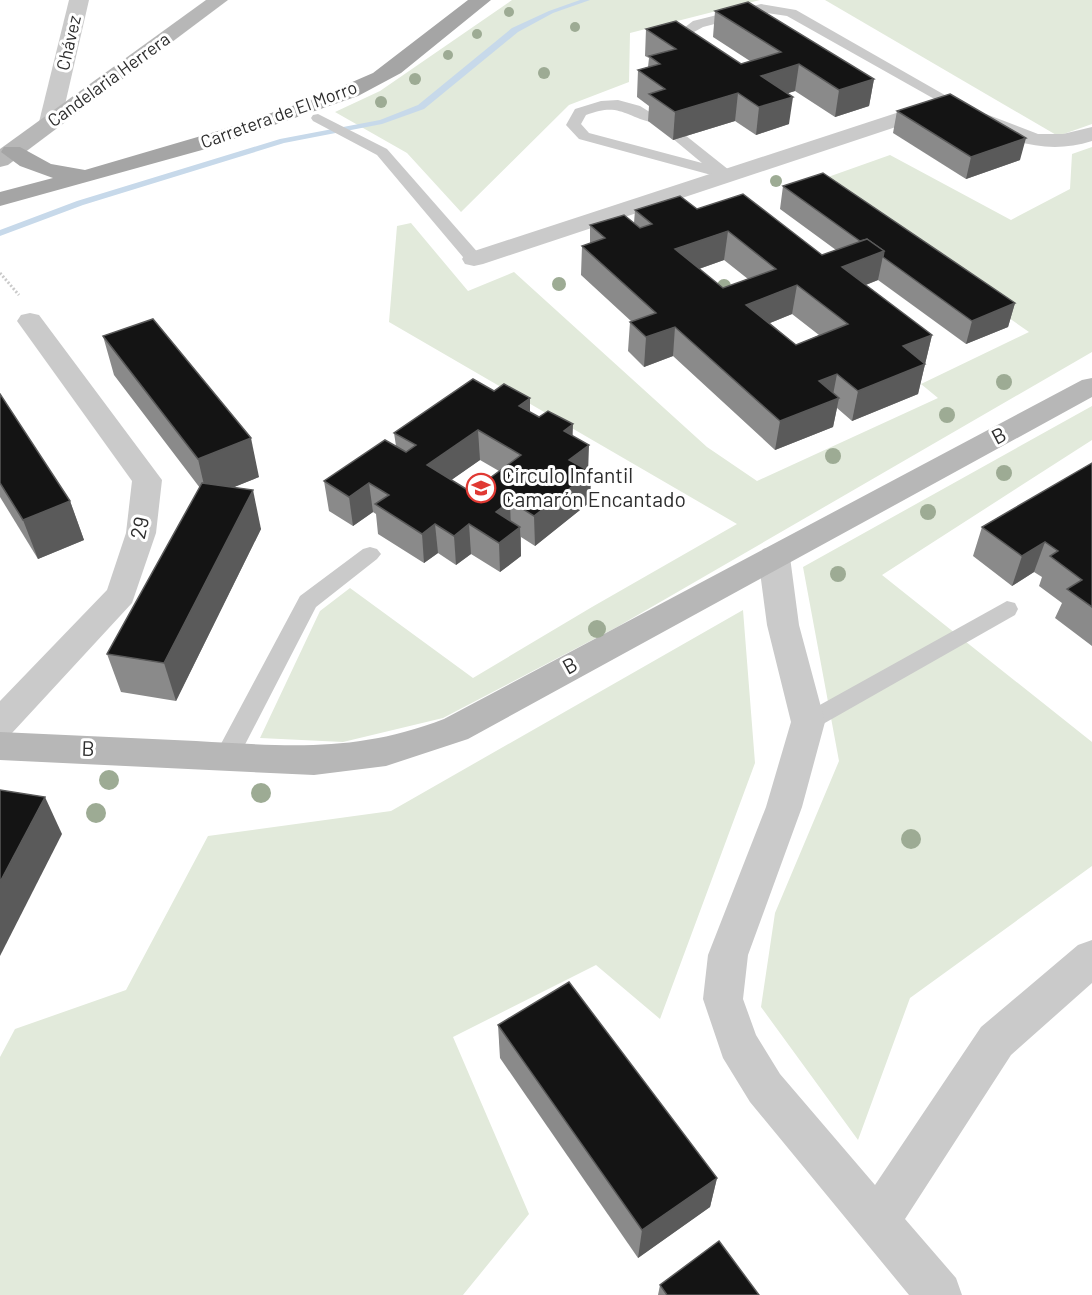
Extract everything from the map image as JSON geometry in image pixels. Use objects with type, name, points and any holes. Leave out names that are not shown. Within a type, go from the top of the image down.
[{"type":"main road","name":"Carretera de El Morro","points":[[0,199],[215,139],[341,96],[402,62],[467,8],[481,0]]},
{"type":"main road","points":[[6,156],[44,170],[89,176]]},
{"type":"main road","name":"Carretera de El Morro","points":[[0,208],[89,176]]},
{"type":"street","name":"Chávez","points":[[50,122],[79,0]]},
{"type":"street","name":"Candelaria Herrera","points":[[6,156],[218,0]]},
{"type":"street","points":[[474,260],[726,174],[950,102],[1015,136],[1043,142],[1071,142],[1092,134]]},
{"type":"street","name":"29","points":[[0,723],[120,595],[141,533],[147,480],[30,321]]},
{"type":"street","name":"B","points":[[0,746],[346,760],[417,745],[456,729],[1092,386]]},
{"type":"street","points":[[774,557],[783,625],[808,722],[784,807],[728,955],[723,999],[738,1044],[765,1088],[939,1295]]},
{"type":"street","points":[[878,1222],[996,1041],[1092,958]]},
{"type":"lane","points":[[719,55],[690,41],[687,31],[698,24],[761,8],[791,13],[950,102]]},
{"type":"lane","points":[[654,119],[637,109],[615,103],[580,112],[573,125],[584,136],[726,174]]},
{"type":"lane","points":[[323,120],[382,152],[474,260]]},
{"type":"lane","points":[[680,138],[726,174]]},
{"type":"lane","points":[[227,755],[308,602],[370,554]]},
{"type":"lane","points":[[808,722],[1007,609]]},
{"type":"green space","points":[[512,0],[760,0],[630,33],[629,82],[569,105],[461,212],[407,153],[335,112],[380,91]]},
{"type":"green space","points":[[825,0],[1092,0],[1092,124],[1058,136]]},
{"type":"green space","points":[[1092,147],[1092,352],[617,627],[443,718],[343,742],[260,738],[320,611],[350,588],[473,678],[737,524],[389,322],[397,226],[411,223],[468,291],[514,272],[707,447],[757,481],[938,398],[921,384],[1029,332],[814,182],[890,155],[1011,220],[1070,189],[1072,154]]},
{"type":"green space","points":[[1092,406],[1092,440],[882,575],[1092,742],[1092,866],[910,998],[858,1140],[761,1007],[775,913],[839,761],[803,567]]},
{"type":"green space","points":[[743,610],[755,763],[660,1019],[596,965],[453,1037],[529,1214],[463,1295],[0,1295],[0,1057],[15,1029],[126,990],[208,836],[391,811]]},
{"type":"building","points":[[748,2],[874,79],[839,90],[799,64],[761,76],[793,97],[759,107],[738,93],[675,112],[649,94],[665,89],[638,70],[660,64],[649,56],[676,49],[646,29],[676,21],[741,64],[781,52],[715,11]]},
{"type":"building","points":[[950,94],[1026,138],[971,157],[897,111]]},
{"type":"building","points":[[823,173],[1015,303],[972,321],[883,257],[884,251],[867,239],[860,241],[783,186]]},
{"type":"building","points":[[743,194],[822,255],[867,239],[884,251],[842,267],[932,335],[903,346],[925,364],[858,391],[837,374],[819,381],[839,398],[780,421],[675,327],[646,337],[630,322],[656,313],[582,246],[605,238],[590,225],[624,215],[640,228],[652,224],[635,210],[680,196],[697,209]],"holes":[[[728,231],[776,269],[723,288],[675,249]],[[797,285],[848,324],[796,345],[746,305]]]},
{"type":"building","points":[[153,319],[251,438],[198,459],[103,336]]},
{"type":"building","points":[[473,379],[494,391],[504,384],[530,398],[519,406],[539,417],[548,411],[573,424],[564,431],[589,445],[569,460],[591,472],[534,516],[510,501],[496,512],[520,527],[499,543],[469,524],[454,536],[435,524],[422,534],[375,504],[389,495],[369,483],[349,497],[324,481],[385,440],[406,452],[416,445],[394,433]],"holes":[[[478,430],[521,455],[471,492],[427,465]]]},
{"type":"building","points":[[0,394],[70,501],[23,520],[0,483]]},
{"type":"building","points":[[1092,463],[1092,607],[1067,589],[1082,580],[1050,556],[1058,551],[1045,542],[1022,556],[982,527]]},
{"type":"building","points":[[202,483],[253,490],[164,663],[107,654]]},
{"type":"building","points":[[0,790],[45,797],[0,882]]},
{"type":"building","points":[[569,982],[717,1178],[642,1230],[498,1025]]},
{"type":"building","points":[[719,1241],[759,1295],[667,1295],[660,1285]]},
{"type":"waterway","points":[[0,233],[80,203],[283,141],[382,122],[421,107],[515,30],[551,12],[587,0]]},
{"type":"place","name":"Círculo Infantil Camarón Encantado","points":[[481,488]]}]
